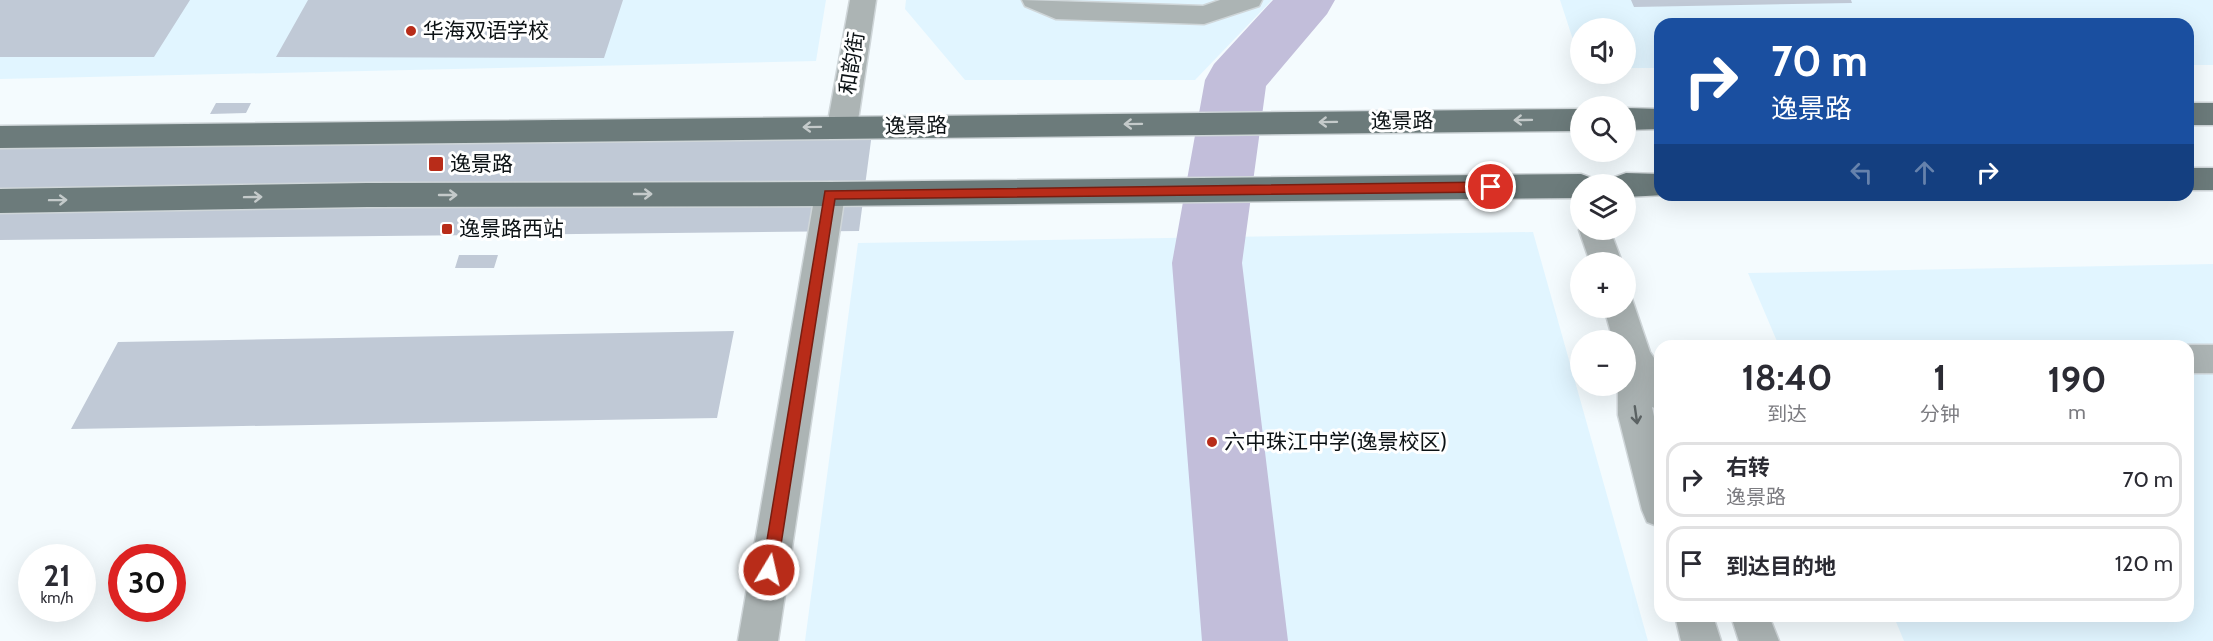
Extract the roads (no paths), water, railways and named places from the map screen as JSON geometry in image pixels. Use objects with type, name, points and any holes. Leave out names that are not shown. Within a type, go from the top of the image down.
[{"type":"main road","points":[[2194,114],[2213,114]]},
{"type":"main road","points":[[1636,119],[1654,119]]},
{"type":"main road","name":"逸景路","points":[[0,137],[1570,120]]},
{"type":"main road","points":[[2194,179],[2213,178]]},
{"type":"main road","points":[[1636,186],[1654,185]]},
{"type":"main road","points":[[0,201],[367,195],[830,194],[1570,186]]},
{"type":"street","name":"和韵街","points":[[842,127],[863,0]]},
{"type":"street","points":[[1035,0],[1056,10],[1204,15],[1249,0]]},
{"type":"street","points":[[758,641],[830,194]]},
{"type":"street","points":[[1626,318],[1648,357],[1654,376]]},
{"type":"street","points":[[1648,357],[1635,415],[1654,487]]},
{"type":"street","points":[[2194,358],[2213,358]]},
{"type":"street","points":[[1696,622],[1701,641]]},
{"type":"street","points":[[1752,622],[1759,641]]},
{"type":"waterway","points":[[1245,641],[1207,263],[1236,80],[1306,0]]},
{"type":"place","name":"华海双语学校","points":[[411,31]]},
{"type":"place","name":"逸景路","points":[[436,164]]},
{"type":"place","name":"逸景路西站","points":[[447,229]]},
{"type":"place","name":"六中珠江中学(逸景校区)","points":[[1212,442]]}]
